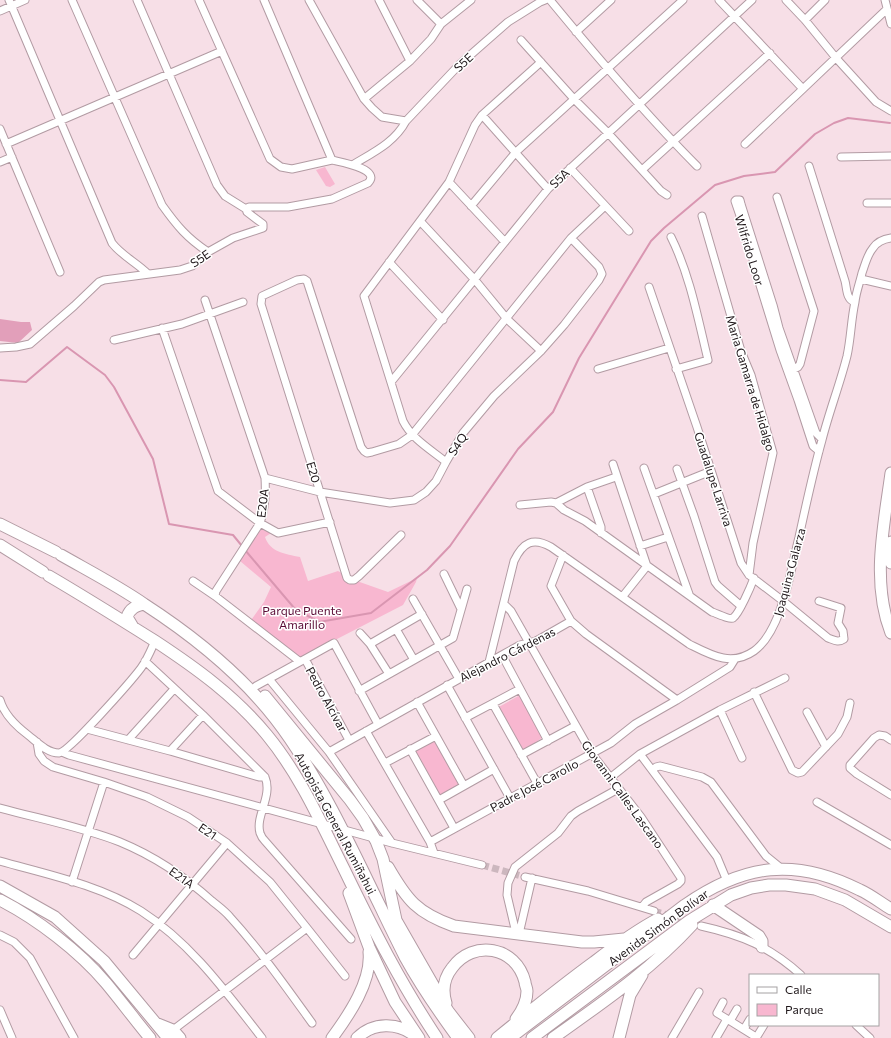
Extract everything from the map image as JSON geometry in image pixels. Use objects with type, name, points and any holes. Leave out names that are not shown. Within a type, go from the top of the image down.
[{"type":"highway","points":[[891,472],[880,550],[883,603],[891,633]]},
{"type":"highway","name":"Autopista General Rumiñahui","points":[[0,524],[59,553],[144,604],[201,646],[240,679],[264,706],[289,738],[322,793],[364,873],[405,957],[427,995],[458,1038]]},
{"type":"highway","points":[[891,542],[891,563]]},
{"type":"highway","name":"Autopista General Rumiñahui","points":[[0,545],[193,666],[219,686],[244,709],[267,734],[287,761],[305,790],[392,964],[437,1038]]},
{"type":"highway","points":[[133,627],[128,617],[129,612],[136,606],[144,604]]},
{"type":"highway","points":[[240,679],[249,681],[256,686],[280,713],[350,800],[376,841],[383,859],[396,920]]},
{"type":"highway","points":[[383,859],[406,896],[418,908],[434,919],[454,926],[582,942],[624,939]]},
{"type":"highway","name":"Avenida Simón Bolívar","points":[[510,1038],[685,905],[704,892],[744,874],[762,870],[782,869],[814,872],[830,877],[862,891],[891,909]]},
{"type":"highway","points":[[364,873],[396,920],[448,1011],[469,1038]]},
{"type":"highway","points":[[348,878],[348,892],[369,947],[395,1002],[418,1038]]},
{"type":"highway","points":[[0,886],[55,917],[104,961],[157,1024],[174,1035]]},
{"type":"highway","name":"Avenida Simón Bolívar","points":[[532,1038],[676,930],[709,908],[732,895],[760,886],[798,886],[815,889],[845,900],[891,927]]},
{"type":"highway","points":[[0,900],[46,928],[91,966],[106,982],[150,1038]]},
{"type":"highway","points":[[497,1038],[638,929],[685,905]]},
{"type":"highway","points":[[554,1038],[604,1002],[647,967],[676,942],[709,908],[759,936],[762,940],[762,947]]},
{"type":"highway","points":[[332,1038],[354,1004],[367,976],[370,960],[369,947]]},
{"type":"highway","points":[[448,1011],[443,993],[447,974],[458,959],[475,951],[494,950],[511,958],[522,972],[527,991],[523,1009],[512,1025]]},
{"type":"highway","points":[[619,1038],[630,995],[647,967]]},
{"type":"highway","points":[[357,1038],[362,1033],[377,1026],[393,1025],[409,1031],[418,1038]]},
{"type":"street","points":[[0,11],[10,3],[25,0]]},
{"type":"street","points":[[72,0],[162,205],[179,229],[208,252]]},
{"type":"street","points":[[137,0],[217,185],[225,196],[246,209],[251,206],[288,207],[332,199],[368,183],[371,180],[370,174],[354,164],[332,160],[292,169],[281,167],[270,159],[199,0]]},
{"type":"street","points":[[264,0],[332,160]]},
{"type":"street","points":[[309,0],[364,99],[382,117],[406,121]]},
{"type":"street","points":[[379,0],[410,61]]},
{"type":"street","points":[[417,0],[441,24]]},
{"type":"street","points":[[364,99],[410,61],[431,39],[441,24],[470,0]]},
{"type":"street","name":"S5E","points":[[354,164],[392,141],[402,130],[406,121],[459,65],[502,27],[545,0]]},
{"type":"street","points":[[550,0],[607,68],[697,166]]},
{"type":"street","points":[[576,32],[611,0]]},
{"type":"street","points":[[471,206],[516,152],[683,0]]},
{"type":"street","points":[[719,0],[803,89]]},
{"type":"street","name":"S5A","points":[[392,382],[548,189],[752,0]]},
{"type":"street","points":[[786,0],[876,102],[891,111]]},
{"type":"street","points":[[805,20],[825,0]]},
{"type":"street","points":[[885,0],[891,24]]},
{"type":"street","points":[[10,3],[112,243],[120,252],[148,274]]},
{"type":"street","points":[[745,144],[887,8]]},
{"type":"street","points":[[521,40],[574,99],[667,196]]},
{"type":"street","points":[[6,144],[222,51]]},
{"type":"street","points":[[642,170],[770,53]]},
{"type":"street","points":[[446,462],[412,435],[403,421],[364,296],[449,182],[475,124],[482,115],[540,62]]},
{"type":"street","points":[[482,115],[548,189]]},
{"type":"street","points":[[0,129],[60,272]]},
{"type":"street","points":[[841,157],[891,156]]},
{"type":"street","points":[[0,162],[12,157]]},
{"type":"street","points":[[809,166],[845,281],[848,298],[850,301],[854,302]]},
{"type":"street","points":[[570,168],[629,231]]},
{"type":"street","points":[[449,182],[505,242]]},
{"type":"street","points":[[777,197],[814,311],[800,364],[794,369]]},
{"type":"street","name":"Wilfrido Loor","points":[[819,451],[813,446],[780,350],[755,270],[750,245],[736,207],[736,200],[740,200],[779,328],[816,433],[822,439]]},
{"type":"street","points":[[867,203],[891,203]]},
{"type":"street","points":[[412,435],[571,238],[605,206]]},
{"type":"street","name":"S5E","points":[[0,348],[30,344],[99,282],[104,280],[180,270],[192,266],[208,252],[233,238],[263,228],[263,224],[248,214],[246,209]]},
{"type":"street","name":"Maria Gamarra de Hidalgo","points":[[556,503],[564,510],[585,521],[647,566],[689,594],[712,612],[731,619],[734,618],[741,606],[752,576],[752,547],[773,458],[773,450],[751,375],[741,351],[702,216]]},
{"type":"street","points":[[420,221],[474,280],[507,319],[541,351]]},
{"type":"street","points":[[671,237],[678,250],[686,274],[708,360],[676,368]]},
{"type":"street","name":"S4Q","points":[[265,478],[320,492],[390,503],[414,500],[426,492],[436,481],[463,433],[494,396],[541,351],[564,325],[599,280],[602,274],[599,267],[571,238]]},
{"type":"street","name":"Joaquina Galarza","points":[[735,659],[753,652],[770,632],[776,620],[783,600],[822,439],[847,356],[851,339],[854,302],[867,258],[873,247],[882,241],[891,238]]},
{"type":"street","points":[[389,262],[443,320]]},
{"type":"street","name":"E20","points":[[401,535],[354,580],[347,578],[261,304],[262,296],[297,280],[304,279],[308,284],[354,427],[364,451],[367,453],[372,452],[399,444],[412,435]]},
{"type":"street","points":[[861,279],[891,286]]},
{"type":"street","name":"Guadalupe Larriva","points":[[649,287],[741,563],[752,576],[828,638],[839,642],[844,639],[843,631],[838,623],[841,608],[818,601]]},
{"type":"street","name":"E20A","points":[[205,300],[265,478],[263,515],[260,524],[241,551],[216,591],[215,596]]},
{"type":"street","points":[[114,340],[182,324],[242,302]]},
{"type":"street","points":[[162,328],[218,491],[260,524],[278,533],[330,522]]},
{"type":"street","points":[[598,369],[669,348]]},
{"type":"street","points":[[613,464],[616,477],[647,566],[623,596]]},
{"type":"street","points":[[644,468],[689,594]]},
{"type":"street","points":[[677,469],[715,582],[741,606]]},
{"type":"street","points":[[654,494],[711,471]]},
{"type":"street","points":[[520,505],[551,502],[556,503],[587,487],[616,477]]},
{"type":"street","points":[[587,487],[601,527],[601,533]]},
{"type":"street","points":[[640,546],[668,537]]},
{"type":"street","points":[[489,662],[514,561],[526,545],[533,542],[541,542],[563,555],[690,644],[706,652],[726,659],[735,659]]},
{"type":"street","points":[[563,555],[551,587],[571,621],[586,634],[677,700]]},
{"type":"street","points":[[444,574],[461,609]]},
{"type":"street","points":[[193,581],[302,660]]},
{"type":"street","points":[[359,691],[453,638],[467,589]]},
{"type":"street","points":[[413,599],[459,679]]},
{"type":"street","name":"Giovanni Calles Lascano","points":[[504,604],[511,611],[592,754],[652,832],[681,878],[681,881],[678,884],[646,902],[642,907]]},
{"type":"street","points":[[370,644],[422,614]]},
{"type":"street","name":"Alejandro Cárdenas","points":[[329,752],[520,645],[536,641],[571,621]]},
{"type":"street","points":[[396,629],[414,660]]},
{"type":"street","points":[[360,633],[370,644],[389,674]]},
{"type":"street","points":[[62,752],[87,729],[140,668],[155,641]]},
{"type":"street","points":[[256,686],[334,643],[378,724]]},
{"type":"street","points":[[502,655],[548,741]]},
{"type":"street","name":"Padre José Carollo","points":[[430,842],[611,743],[634,724],[677,700],[730,667],[735,659]]},
{"type":"street","name":"Pedro Alcívar","points":[[302,660],[349,740]]},
{"type":"street","points":[[145,661],[203,715],[265,777],[267,788],[260,823],[260,833],[264,841],[351,939]]},
{"type":"street","points":[[610,778],[640,754],[754,692],[785,678]]},
{"type":"street","points":[[269,679],[329,752],[391,843]]},
{"type":"street","points":[[447,686],[510,798]]},
{"type":"street","points":[[128,740],[174,689]]},
{"type":"street","points":[[465,718],[520,689]]},
{"type":"street","points":[[754,692],[792,770],[795,772],[802,772],[826,747],[843,725],[850,704]]},
{"type":"street","points":[[0,700],[13,722],[47,750],[57,753],[62,752],[391,843],[482,865]]},
{"type":"street","points":[[417,702],[464,786]]},
{"type":"street","points":[[493,704],[537,783]]},
{"type":"street","points":[[720,710],[742,758]]},
{"type":"street","points":[[807,712],[826,747]]},
{"type":"street","points":[[170,751],[203,715]]},
{"type":"street","points":[[521,755],[575,726]]},
{"type":"street","points":[[87,729],[265,777]]},
{"type":"street","points":[[366,731],[430,842],[434,853]]},
{"type":"street","points":[[891,740],[885,736],[879,735],[874,738],[850,765],[850,768],[891,795]]},
{"type":"street","points":[[385,763],[436,736]]},
{"type":"street","name":"E21","points":[[37,742],[39,754],[44,761],[53,767],[104,782],[154,800],[188,817],[227,843],[270,882],[345,976]]},
{"type":"street","points":[[410,749],[454,828]]},
{"type":"street","points":[[640,754],[717,857],[727,881]]},
{"type":"street","points":[[652,770],[660,766],[702,777],[711,782],[766,856],[782,869]]},
{"type":"street","points":[[439,800],[494,769]]},
{"type":"street","points":[[72,882],[104,782]]},
{"type":"street","points":[[518,934],[507,895],[508,883],[515,868],[558,833],[571,816],[618,789]]},
{"type":"street","points":[[817,802],[891,845]]},
{"type":"street","name":"E21A","points":[[0,808],[120,842],[148,855],[176,872],[193,884],[229,915],[250,939],[312,1023]]},
{"type":"street","points":[[133,955],[227,843]]},
{"type":"street","points":[[0,861],[107,894],[139,910],[159,924],[193,954],[214,977],[262,1038]]},
{"type":"street","points":[[518,934],[529,878],[588,891],[654,911]]},
{"type":"street","points":[[702,926],[740,937],[762,947],[785,961],[800,974]]},
{"type":"street","points":[[174,1035],[224,990],[307,928]]},
{"type":"street","points":[[0,935],[14,942],[30,958],[74,1038]]},
{"type":"street","points":[[672,1038],[699,992]]},
{"type":"street","points":[[724,1002],[717,1013],[756,1037],[763,1026]]},
{"type":"street","points":[[716,1038],[737,1009]]},
{"type":"street","points":[[0,1010],[12,1038]]},
{"type":"street","points":[[744,1029],[749,1021]]},
{"type":"street","points":[[857,1026],[870,1038]]},
{"type":"green space","points":[[325,167],[335,184],[330,187],[326,186],[316,170]]},
{"type":"green space","name":"Parque Puente Amarillo","points":[[261,526],[271,533],[265,537],[270,546],[279,552],[300,557],[308,581],[338,571],[354,580],[388,592],[417,578],[416,582],[403,605],[337,639],[299,661],[249,623],[264,602],[271,587],[240,561]]},
{"type":"green space","points":[[522,694],[546,735],[522,752],[497,708]]},
{"type":"green space","points":[[435,739],[461,787],[440,798],[411,751]]},
{"type":"shaded area","points":[[0,319],[30,322],[32,330],[18,343],[0,341]]},
{"type":"waterway","points":[[245,550],[295,609],[319,622],[371,613],[427,570],[450,546],[518,449],[553,412],[579,358],[651,241],[664,228],[715,185],[744,176],[775,172],[815,134],[834,123],[848,118],[890,123]]},
{"type":"waterway","points":[[0,380],[26,382],[67,347],[105,375],[114,387],[153,459],[169,524],[233,535],[242,546]]},
{"type":"tunnel","points":[[482,865],[525,877]]},
{"type":"tunnel","points":[[654,911],[701,926]]}]
